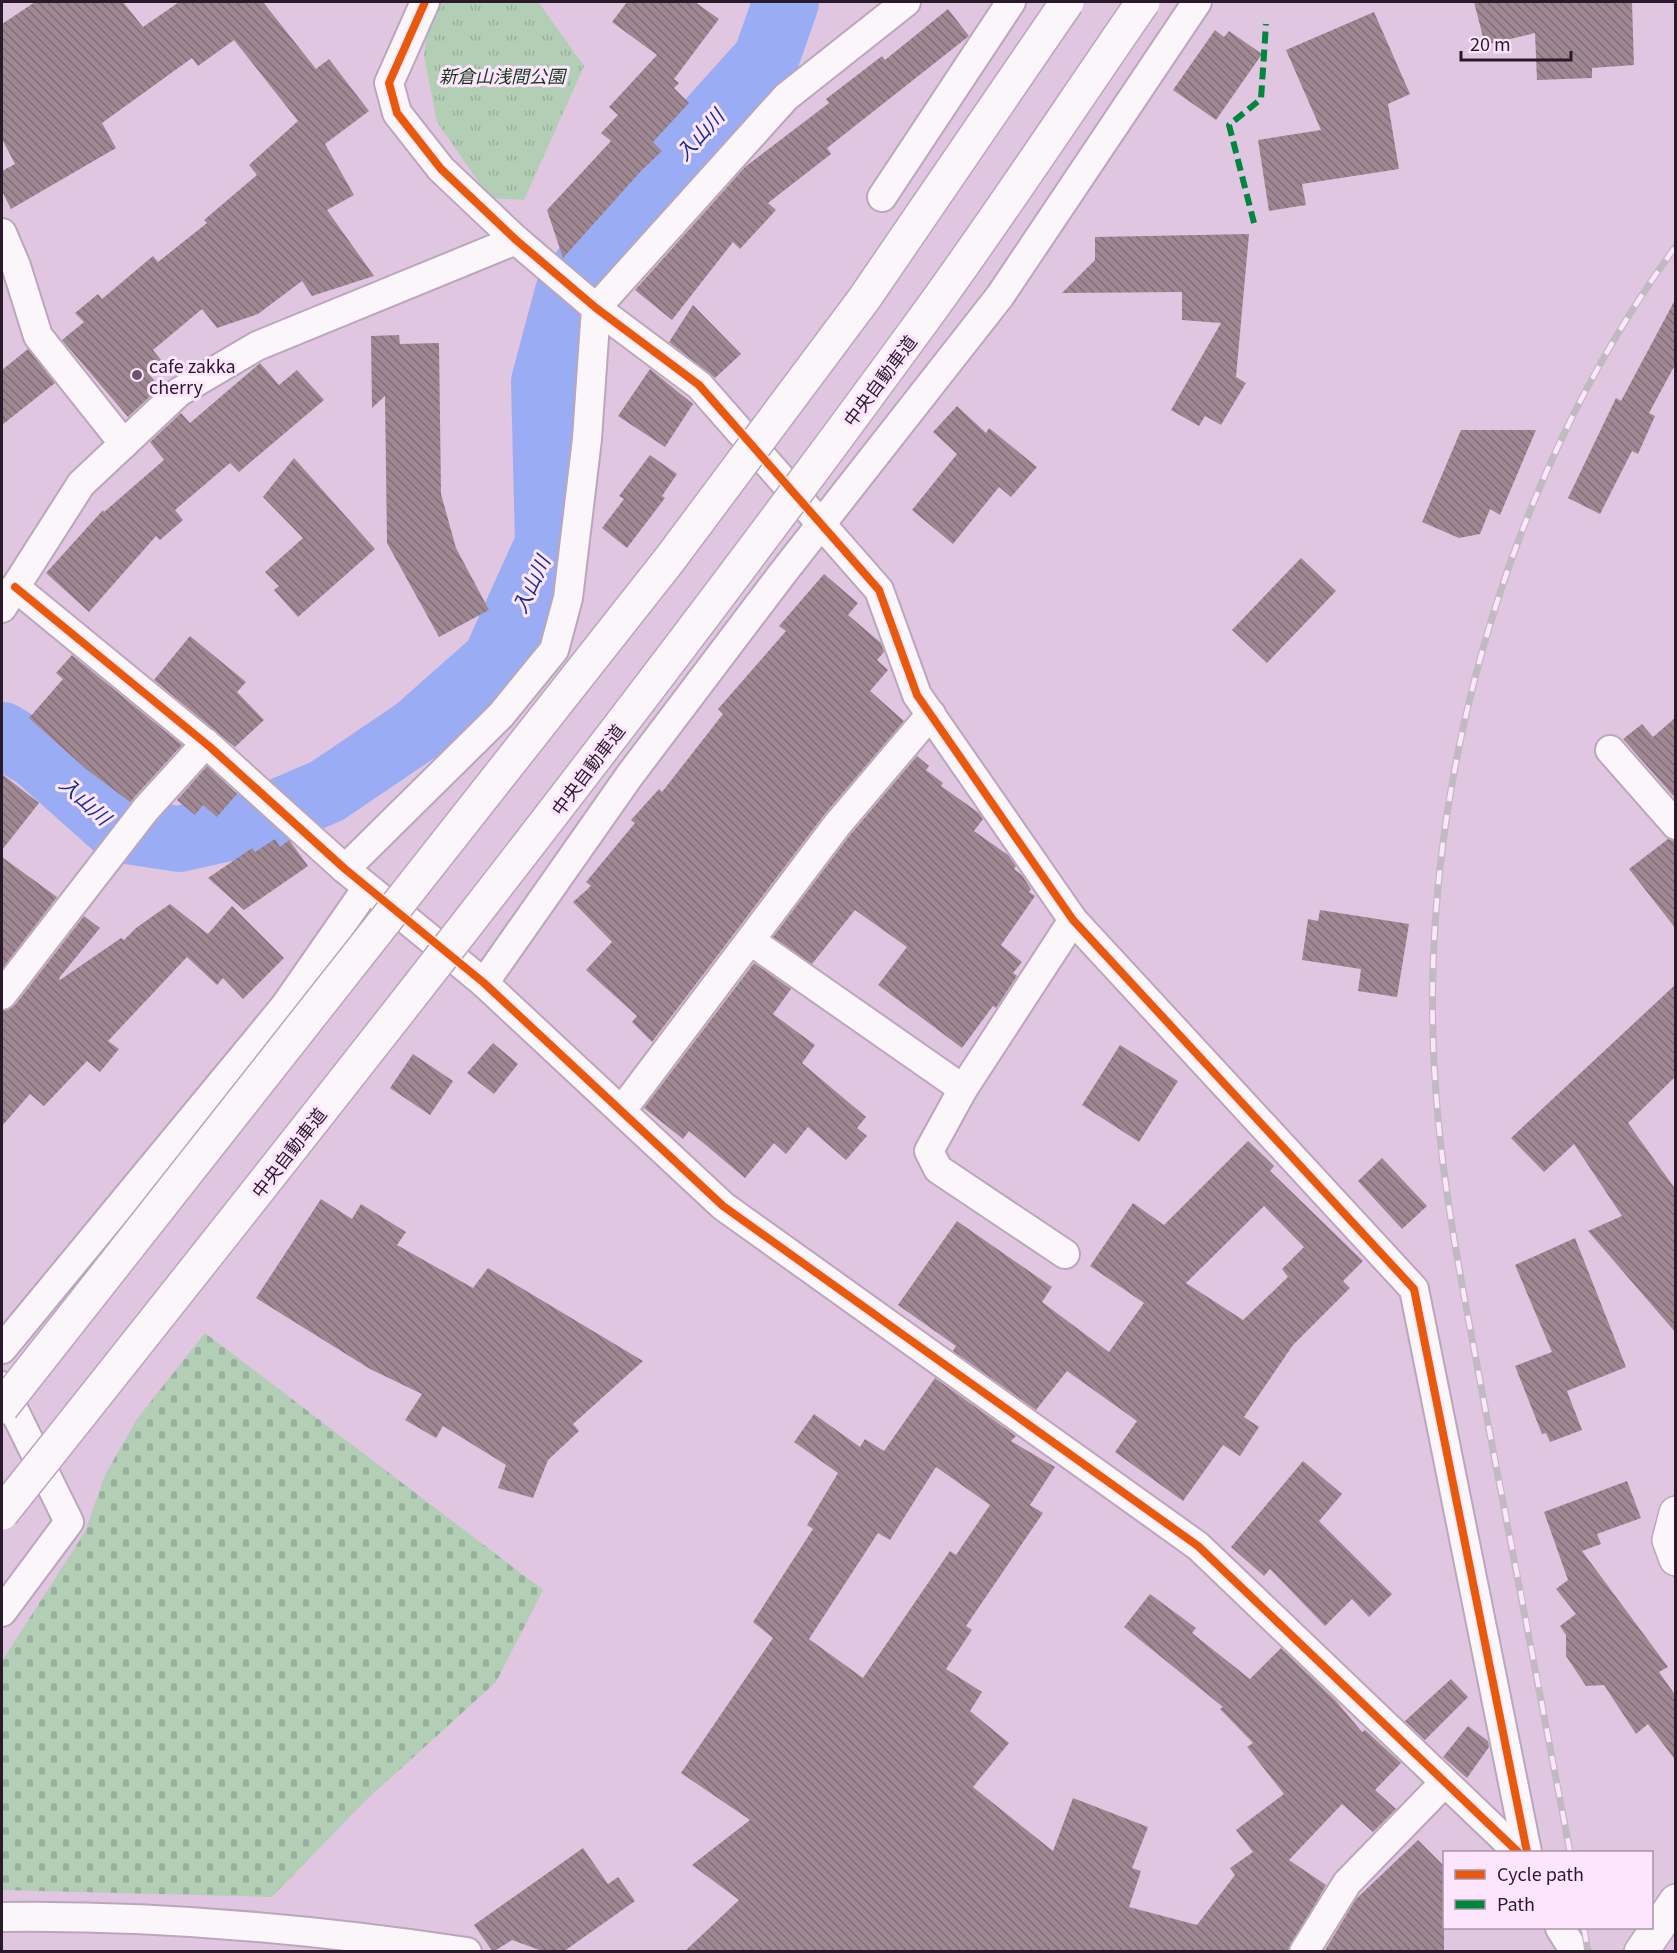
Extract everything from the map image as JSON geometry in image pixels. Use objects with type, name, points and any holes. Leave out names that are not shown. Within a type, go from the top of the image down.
[{"type":"main road","points":[[2,1407],[670,559],[864,299],[1067,2]]},
{"type":"main road","name":"中央自動車道","points":[[2,1513],[513,867],[693,629],[924,319],[1143,2]]},
{"type":"main road","points":[[1676,1513],[1669,1540],[1676,1559]]},
{"type":"main road","points":[[1641,1952],[1676,1901]]},
{"type":"street","points":[[425,2],[389,83],[397,113],[441,169],[516,240],[590,303],[699,385],[820,526],[879,590],[917,694],[1073,920],[1414,1289],[1527,1851]]},
{"type":"street","points":[[345,869],[501,715],[554,651],[568,598],[587,439],[590,303],[786,97],[906,2]]},
{"type":"street","points":[[882,197],[1011,2]]},
{"type":"street","points":[[484,983],[630,775],[820,526],[1000,296],[1197,2]]},
{"type":"street","points":[[2,233],[16,266],[38,336],[124,444]]},
{"type":"street","points":[[516,240],[257,346],[179,392],[81,484],[8,597],[206,742],[345,869],[484,983],[723,1206],[1198,1546],[1443,1784],[1517,1851]]},
{"type":"street","points":[[622,1110],[837,825],[931,714]]},
{"type":"street","points":[[2,995],[146,809],[206,742]]},
{"type":"street","points":[[1610,750],[1676,825]]},
{"type":"street","points":[[2,1349],[285,1006],[367,888]]},
{"type":"street","points":[[1065,1254],[938,1170],[929,1151],[963,1089],[1073,920]]},
{"type":"street","points":[[751,941],[963,1089]]},
{"type":"street","points":[[2,1386],[69,1522],[2,1612]]},
{"type":"street","points":[[1304,1952],[1347,1883],[1443,1784]]},
{"type":"street","points":[[2,1917],[109,1918],[348,1934],[416,1948],[467,1952]]},
{"type":"street","points":[[1561,1929],[1575,1952]]},
{"type":"green space","name":"新倉山浅間公園","points":[[431,2],[538,2],[584,66],[524,200],[490,198],[437,122],[424,56]]},
{"type":"green space","points":[[205,1333],[543,1590],[496,1682],[364,1802],[272,1897],[2,1890],[2,1661],[85,1532],[105,1475],[137,1419]]},
{"type":"building","points":[[35,2],[123,2],[143,27],[179,2],[263,2],[316,69],[329,59],[369,111],[325,144],[354,195],[327,210],[374,276],[312,296],[302,281],[258,314],[217,328],[202,309],[153,350],[161,360],[147,372],[160,387],[128,417],[62,340],[84,322],[75,313],[98,294],[102,299],[153,256],[158,262],[207,223],[204,220],[257,175],[249,165],[298,121],[234,40],[198,66],[192,58],[102,123],[116,148],[11,209],[2,191],[2,171],[15,164],[2,139],[2,24]]},
{"type":"building","points":[[627,2],[695,2],[719,19],[674,79],[679,83],[674,88],[689,103],[653,142],[662,151],[641,171],[563,258],[547,210],[611,141],[601,133],[618,115],[609,107],[657,55],[612,22]]},
{"type":"building","points":[[1474,2],[1632,2],[1634,65],[1592,68],[1592,78],[1537,80],[1535,33],[1485,45]]},
{"type":"building","points":[[948,9],[969,36],[827,148],[831,154],[768,203],[776,210],[740,249],[733,242],[672,320],[635,290],[745,167],[829,103],[826,99],[882,56],[885,60]]},
{"type":"building","points":[[1374,12],[1410,94],[1388,104],[1399,169],[1302,184],[1306,205],[1269,211],[1258,140],[1321,130],[1286,50]]},
{"type":"building","points":[[1215,30],[1224,37],[1229,31],[1262,54],[1216,120],[1173,90]]},
{"type":"building","points":[[1249,234],[1236,377],[1246,383],[1221,425],[1205,416],[1199,426],[1171,410],[1221,323],[1182,320],[1182,292],[1062,293],[1095,260],[1095,237]]},
{"type":"building","points":[[1676,298],[1676,363],[1649,413],[1655,416],[1638,454],[1632,451],[1600,514],[1568,498],[1616,398],[1621,401]]},
{"type":"building","points":[[693,305],[741,354],[715,378],[669,342]]},
{"type":"building","points":[[399,335],[400,344],[439,343],[441,494],[456,548],[489,610],[439,637],[387,543],[385,396],[372,408],[371,336]]},
{"type":"building","points":[[28,349],[55,383],[2,425],[2,370]]},
{"type":"building","points":[[260,363],[279,385],[297,370],[324,400],[239,472],[230,463],[175,510],[183,520],[160,540],[156,536],[89,612],[46,573],[103,510],[104,512],[164,460],[150,442],[181,413],[190,423]]},
{"type":"building","points":[[650,369],[693,404],[665,447],[618,416]]},
{"type":"building","points":[[957,406],[986,433],[989,428],[1037,467],[1011,497],[999,487],[953,544],[912,510],[957,454],[933,432]]},
{"type":"building","points":[[1461,430],[1536,430],[1500,515],[1490,509],[1480,534],[1459,538],[1422,522]]},
{"type":"building","points":[[650,455],[677,474],[662,496],[665,498],[627,548],[602,528],[624,499],[619,496]]},
{"type":"building","points":[[294,458],[375,549],[298,617],[274,590],[279,586],[265,572],[303,538],[263,497]]},
{"type":"building","points":[[1301,558],[1336,591],[1267,663],[1232,630]]},
{"type":"building","points":[[824,574],[858,603],[848,615],[881,643],[884,652],[877,660],[888,670],[870,691],[904,721],[824,815],[652,1042],[632,1022],[637,1016],[586,970],[612,942],[573,902],[591,886],[586,882],[635,823],[631,820],[659,789],[662,792],[723,714],[718,709],[786,631],[779,626]]},
{"type":"building","points":[[190,636],[246,682],[237,692],[264,720],[235,747],[154,680]]},
{"type":"building","points":[[72,655],[182,745],[130,802],[86,769],[29,718],[63,679],[56,673]]},
{"type":"building","points":[[1676,717],[1676,799],[1623,739],[1642,724],[1653,737]]},
{"type":"building","points":[[917,756],[929,766],[926,770],[943,783],[941,786],[979,813],[983,819],[974,831],[1008,855],[1016,866],[1014,869],[1022,875],[1031,889],[1029,892],[1035,896],[1001,945],[1022,962],[1013,973],[1017,976],[996,1008],[993,1006],[962,1048],[878,985],[907,947],[855,910],[812,964],[773,937],[850,835]]},
{"type":"building","points":[[207,766],[237,794],[217,817],[203,805],[195,815],[177,800]]},
{"type":"building","points":[[2,774],[39,803],[2,850]]},
{"type":"building","points":[[275,839],[280,847],[289,840],[308,866],[244,910],[208,878],[252,848],[255,852]]},
{"type":"building","points":[[1668,839],[1676,841],[1676,929],[1629,869]]},
{"type":"building","points":[[2,857],[57,897],[2,969]]},
{"type":"building","points":[[170,904],[208,934],[232,906],[284,958],[243,999],[223,978],[217,985],[187,957],[108,1041],[119,1049],[100,1072],[87,1061],[44,1106],[30,1094],[2,1126],[2,1011],[15,1005],[84,916],[100,928],[59,978],[60,980],[121,938],[124,940],[136,928]]},
{"type":"building","points":[[1320,910],[1409,924],[1397,997],[1358,991],[1361,969],[1302,960],[1308,919],[1318,921]]},
{"type":"building","points":[[754,963],[791,989],[773,1014],[815,1045],[802,1063],[866,1117],[857,1128],[867,1136],[846,1160],[808,1127],[786,1154],[774,1143],[745,1178],[689,1131],[683,1139],[644,1108]]},
{"type":"building","points":[[1676,984],[1676,1076],[1628,1123],[1676,1190],[1676,1333],[1588,1231],[1622,1216],[1574,1144],[1544,1172],[1511,1138]]},
{"type":"building","points":[[493,1043],[518,1064],[494,1094],[467,1073]]},
{"type":"building","points":[[1120,1045],[1178,1081],[1139,1142],[1082,1105]]},
{"type":"building","points":[[413,1054],[453,1081],[430,1115],[390,1088]]},
{"type":"building","points":[[1248,1141],[1274,1166],[1270,1171],[1363,1261],[1343,1281],[1350,1288],[1293,1345],[1244,1417],[1259,1427],[1240,1456],[1223,1445],[1183,1501],[1115,1452],[1137,1421],[1067,1371],[1036,1410],[953,1351],[956,1346],[898,1305],[957,1221],[1052,1287],[1042,1302],[1109,1352],[1144,1303],[1090,1266],[1133,1203],[1164,1225]],"holes":[[[1264,1206],[1304,1247],[1282,1269],[1288,1277],[1243,1320],[1186,1283]]]},
{"type":"building","points":[[1382,1158],[1427,1206],[1402,1229],[1358,1181]]},
{"type":"building","points":[[321,1199],[352,1219],[361,1204],[406,1232],[397,1245],[473,1288],[488,1268],[643,1361],[573,1424],[579,1431],[548,1460],[533,1498],[498,1488],[506,1465],[443,1426],[436,1438],[405,1420],[422,1394],[370,1369],[256,1298]]},
{"type":"building","points":[[1575,1238],[1626,1367],[1567,1391],[1582,1430],[1550,1442],[1546,1433],[1542,1434],[1515,1366],[1552,1352],[1515,1265]]},
{"type":"building","points":[[935,1378],[1016,1436],[1011,1441],[1055,1467],[1030,1505],[1043,1513],[966,1626],[972,1630],[946,1669],[982,1692],[970,1711],[1009,1743],[973,1787],[1053,1851],[1073,1798],[1148,1827],[1132,1868],[1141,1871],[1129,1907],[1197,1925],[1235,1875],[1230,1868],[1253,1852],[1236,1830],[1284,1794],[1247,1747],[1253,1743],[1220,1709],[1223,1707],[1124,1627],[1150,1594],[1196,1628],[1192,1633],[1250,1679],[1281,1648],[1336,1701],[1362,1732],[1365,1730],[1401,1763],[1375,1790],[1396,1809],[1373,1832],[1342,1804],[1289,1860],[1326,1885],[1288,1952],[684,1952],[739,1900],[692,1865],[750,1820],[681,1773],[773,1638],[753,1622],[813,1529],[807,1525],[838,1473],[794,1442],[814,1414],[860,1447],[865,1439],[884,1451]],"holes":[[[936,1467],[990,1505],[956,1555],[950,1551],[863,1678],[809,1639],[878,1533],[890,1540]]]},
{"type":"building","points":[[1303,1461],[1342,1494],[1319,1521],[1392,1594],[1369,1617],[1352,1599],[1325,1626],[1270,1569],[1264,1576],[1231,1547]]},
{"type":"building","points":[[1627,1481],[1641,1518],[1597,1534],[1601,1544],[1582,1551],[1668,1667],[1659,1672],[1676,1696],[1676,1761],[1648,1724],[1636,1734],[1604,1685],[1586,1686],[1566,1656],[1566,1635],[1560,1626],[1576,1614],[1556,1589],[1568,1580],[1544,1512]]},
{"type":"building","points":[[1451,1679],[1468,1697],[1425,1740],[1405,1721]]},
{"type":"building","points":[[1468,1726],[1488,1741],[1489,1747],[1467,1778],[1443,1757]]},
{"type":"building","points":[[1418,1840],[1443,1865],[1444,1952],[1324,1952],[1356,1899]]},
{"type":"building","points":[[583,1848],[608,1884],[618,1877],[635,1901],[563,1952],[545,1952],[512,1940],[493,1952],[474,1925]]},
{"type":"waterway","name":"入山川","points":[[2,735],[37,756],[120,830],[179,839],[255,822],[327,791],[417,730],[495,661],[548,544],[544,382],[568,292],[616,226],[766,59],[786,2]]},
{"type":"railway","points":[[1570,1851],[1465,1300],[1445,1176],[1436,1093],[1433,983],[1440,872],[1456,760],[1483,649],[1518,541],[1563,436],[1615,338],[1676,246]]},
{"type":"railway","points":[[1584,1929],[1588,1952]]},
{"type":"marked path","points":[[1254,223],[1229,125],[1261,99],[1266,24]]},
{"type":"cycle path","points":[[425,2],[389,83],[397,113],[441,169],[516,240],[596,308],[699,385],[879,590],[917,695],[1073,920],[1414,1289],[1527,1851]]},
{"type":"cycle path","points":[[15,587],[210,747],[345,869],[484,983],[723,1206],[1198,1546],[1517,1851]]},
{"type":"place","name":"cafe zakka cherry","points":[[137,375]]}]
